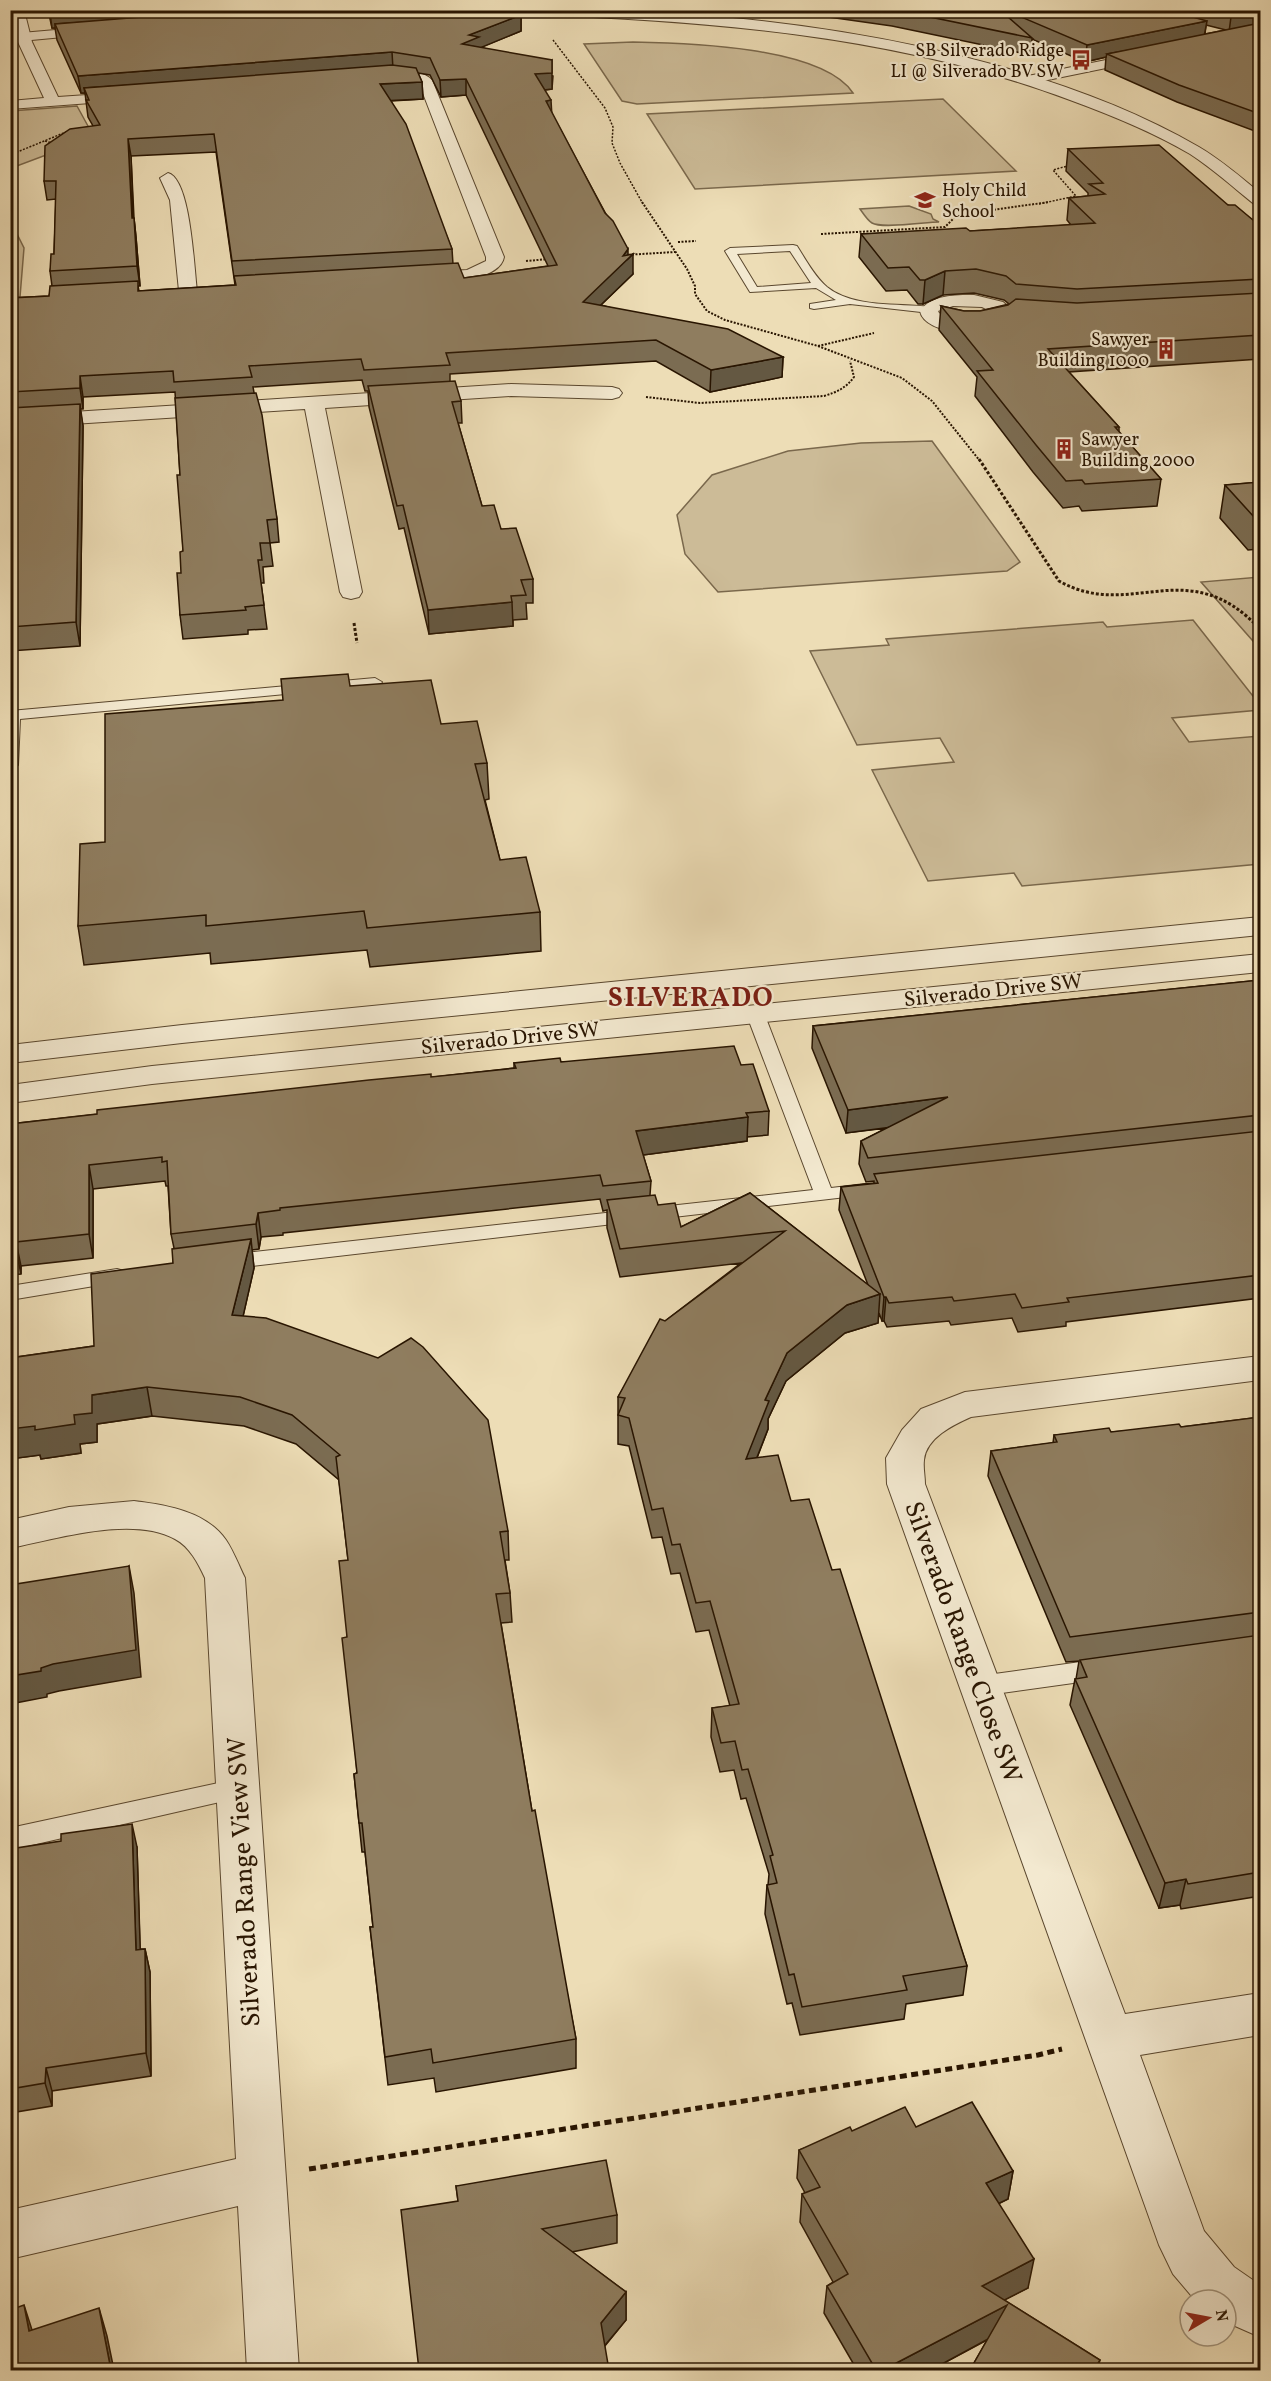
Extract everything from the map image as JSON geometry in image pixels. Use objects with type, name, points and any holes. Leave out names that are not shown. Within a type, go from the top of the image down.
[{"type":"street","points":[[17,10],[16,34],[53,101]]},
{"type":"street","points":[[526,10],[652,12],[739,17],[862,33],[954,51],[1051,75],[1148,110]]},
{"type":"street","points":[[652,12],[873,44],[937,57],[1028,80],[1112,110],[1169,136],[1219,167],[1260,201]]},
{"type":"street","points":[[16,34],[118,26]]},
{"type":"street","points":[[1028,80],[1161,52]]},
{"type":"street","points":[[359,78],[393,75],[425,80],[495,257],[494,263],[479,272],[458,276],[400,279]]},
{"type":"street","points":[[10,105],[27,98],[53,101],[148,94]]},
{"type":"street","points":[[168,178],[178,200],[188,291]]},
{"type":"street","points":[[1008,315],[1007,319],[992,326],[968,328],[934,320],[930,316],[930,310],[951,302],[976,301],[998,306],[1008,315],[1030,317]]},
{"type":"street","points":[[10,422],[511,390],[612,393]]},
{"type":"street","points":[[314,402],[351,592]]},
{"type":"street","name":"Silverado Drive SW","points":[[10,1054],[100,1042],[1260,926]]},
{"type":"street","name":"Silverado Drive SW","points":[[10,1094],[152,1075],[1260,963]]},
{"type":"street","points":[[742,977],[755,1014]]},
{"type":"street","name":"Silverado Range Close SW","points":[[1260,1368],[965,1405],[934,1418],[915,1439],[905,1458],[906,1484],[1184,2245],[1197,2268],[1217,2287],[1240,2303],[1260,2311]]},
{"type":"street","name":"Silverado Range View SW","points":[[10,1534],[94,1517],[131,1514],[157,1517],[184,1526],[202,1537],[219,1558],[225,1578],[273,2370]]},
{"type":"street","points":[[1110,2038],[1260,2014]]},
{"type":"street","points":[[10,2235],[260,2177]]},
{"type":"lane","points":[[819,285],[754,290],[730,251],[793,248],[819,285],[832,296],[853,301],[930,310]]},
{"type":"lane","points":[[814,306],[853,301]]},
{"type":"lane","points":[[10,765],[12,715],[375,682]]},
{"type":"lane","points":[[755,1014],[824,1194]]},
{"type":"lane","points":[[211,1264],[883,1188]]},
{"type":"lane","points":[[10,1293],[142,1273]]},
{"type":"lane","points":[[980,1686],[1120,1667]]},
{"type":"lane","points":[[10,1839],[237,1789]]},
{"type":"path","points":[[556,35],[552,39],[556,47],[605,108],[613,127],[612,142],[620,163],[641,200],[687,269],[695,286],[695,294],[707,311],[725,320],[818,346],[902,378],[932,401],[978,458],[1059,581],[1070,589],[1082,594],[1099,595],[1171,589],[1199,591],[1224,600],[1252,620],[1260,629]]},
{"type":"path","points":[[45,141],[56,144]]},
{"type":"path","points":[[821,234],[945,227],[957,215],[1051,202],[1076,196],[1053,170],[1078,165]]},
{"type":"path","points":[[678,242],[696,241]]},
{"type":"path","points":[[619,255],[675,252]]},
{"type":"path","points":[[528,261],[550,259]]},
{"type":"path","points":[[818,346],[878,333]]},
{"type":"path","points":[[667,400],[733,403],[824,396],[840,391],[849,385],[854,377],[850,360]]},
{"type":"path","points":[[260,2177],[1038,2055],[1110,2038]]},
{"type":"shaded area","points":[[633,42],[717,46],[783,56],[813,65],[837,77],[853,93],[637,104],[622,101],[584,44]]},
{"type":"shaded area","points":[[943,99],[1016,171],[695,189],[647,114]]},
{"type":"shaded area","points":[[77,106],[94,137],[14,167],[11,204],[11,111]]},
{"type":"shaded area","points":[[909,206],[931,214],[933,219],[939,222],[877,225],[870,222],[860,209]]},
{"type":"shaded area","points":[[10,220],[24,248],[20,297],[11,298]]},
{"type":"shaded area","points":[[932,441],[1020,562],[1007,571],[718,592],[685,554],[677,515],[712,475],[788,451],[861,443]]},
{"type":"shaded area","points":[[1260,577],[1260,649],[1201,582]]},
{"type":"shaded area","points":[[1193,620],[1260,705],[1260,710],[1172,718],[1189,742],[1260,736],[1260,864],[1022,886],[1014,873],[928,881],[872,770],[954,762],[940,738],[857,745],[810,651],[889,645],[886,639],[1103,622],[1107,627]]},
{"type":"building","points":[[49,10],[77,10],[50,13]]},
{"type":"building","points":[[229,10],[518,10],[521,15],[469,35],[479,37],[462,44],[552,60],[552,73],[535,74],[551,100],[546,101],[605,213],[613,221],[628,249],[623,256],[633,254],[583,302],[728,329],[783,357],[711,370],[656,340],[446,353],[450,365],[364,370],[361,359],[249,366],[252,377],[174,382],[173,371],[80,376],[80,388],[10,392],[10,298],[49,296],[50,286],[138,281],[138,291],[236,285],[234,276],[458,263],[464,278],[557,265],[466,79],[440,80],[430,58],[392,52],[78,76],[55,24]]},
{"type":"building","points":[[896,10],[1000,10],[1032,38]]},
{"type":"building","points":[[1005,10],[1168,10],[1207,21],[1087,45]]},
{"type":"building","points":[[1215,10],[1260,11],[1231,17],[1229,14]]},
{"type":"building","points":[[1260,23],[1260,114],[1179,85],[1107,54]]},
{"type":"building","points":[[392,65],[416,68],[422,82],[380,84],[406,124],[452,249],[232,261],[214,134],[128,139],[137,266],[50,271],[51,254],[54,254],[56,181],[44,181],[45,146],[70,129],[100,125],[86,100],[89,100],[84,88]]},
{"type":"building","points":[[1159,145],[1228,205],[1235,205],[1253,220],[1260,222],[1260,279],[1077,289],[1016,284],[1006,276],[976,269],[945,271],[920,280],[909,267],[888,268],[861,234],[966,228],[970,231],[1095,223],[1069,198],[1105,194],[1089,184],[1103,183],[1068,149]]},
{"type":"building","points":[[1260,293],[1260,335],[1048,349],[1119,427],[1115,427],[1161,479],[1085,484],[1082,480],[1066,481],[1036,445],[977,371],[993,370],[941,306],[964,311],[980,311],[1008,305],[1016,299],[1077,303]]},
{"type":"building","points":[[455,381],[461,401],[452,402],[482,506],[494,505],[501,529],[516,528],[533,579],[521,580],[526,595],[511,596],[512,602],[428,610],[403,505],[397,506],[368,386]]},
{"type":"building","points":[[256,393],[262,415],[277,519],[267,520],[270,543],[260,543],[262,560],[258,560],[264,605],[245,607],[246,610],[180,615],[177,573],[181,573],[180,552],[183,551],[177,475],[180,475],[175,398]]},
{"type":"building","points":[[80,404],[76,622],[10,627],[10,408]]},
{"type":"building","points":[[1260,482],[1260,517],[1254,517],[1225,485]]},
{"type":"building","points":[[348,674],[350,686],[431,680],[441,724],[477,721],[487,763],[475,764],[500,860],[526,857],[540,912],[367,928],[364,911],[206,926],[206,915],[78,926],[80,844],[105,842],[105,714],[283,700],[281,679]]},
{"type":"building","points":[[1260,980],[1260,1115],[868,1158],[861,1141],[948,1097],[848,1110],[813,1026]]},
{"type":"building","points":[[734,1046],[741,1065],[753,1064],[769,1111],[746,1113],[748,1117],[636,1131],[651,1181],[603,1186],[600,1175],[280,1208],[280,1210],[258,1213],[256,1224],[171,1234],[167,1161],[162,1162],[162,1157],[89,1165],[89,1234],[16,1242],[16,1250],[10,1250],[10,1124],[97,1114],[97,1110],[369,1080],[431,1074],[431,1077],[516,1068],[514,1063],[560,1058],[561,1062]]},
{"type":"building","points":[[1260,1131],[1260,1275],[1067,1298],[1069,1302],[1022,1308],[1015,1294],[954,1301],[952,1297],[889,1303],[884,1297],[841,1187],[878,1183],[874,1174]]},
{"type":"building","points":[[750,1193],[880,1294],[847,1305],[787,1353],[765,1400],[769,1401],[746,1459],[778,1455],[791,1501],[809,1499],[832,1570],[840,1569],[967,1966],[903,1976],[907,1990],[802,2007],[794,1974],[789,1975],[767,1885],[777,1883],[770,1856],[773,1855],[748,1769],[742,1770],[735,1741],[721,1743],[712,1708],[739,1704],[710,1601],[696,1603],[680,1544],[672,1545],[663,1508],[652,1510],[629,1418],[618,1415],[625,1398],[618,1397],[660,1319],[665,1321],[785,1231],[620,1249],[607,1200],[655,1195],[658,1205],[675,1203],[681,1227]]},
{"type":"building","points":[[251,1239],[232,1315],[266,1318],[378,1358],[411,1338],[423,1347],[488,1420],[508,1531],[500,1532],[510,1593],[496,1594],[532,1811],[535,1810],[576,2039],[433,2063],[431,2049],[385,2057],[370,1927],[373,1927],[362,1823],[359,1823],[354,1774],[357,1773],[342,1638],[347,1637],[339,1561],[348,1560],[336,1457],[340,1455],[292,1415],[240,1397],[147,1387],[92,1395],[92,1413],[74,1415],[75,1424],[35,1430],[35,1426],[10,1429],[10,1358],[94,1346],[91,1274],[173,1263],[172,1249]]},
{"type":"building","points":[[1260,1417],[1260,1612],[1070,1637],[991,1451],[1057,1442],[1054,1435],[1109,1428],[1111,1432],[1179,1424],[1181,1427]]},
{"type":"building","points":[[129,1566],[136,1650],[53,1664],[41,1668],[41,1671],[10,1676],[10,1585]]},
{"type":"building","points":[[1260,1635],[1260,1872],[1188,1884],[1186,1879],[1165,1883],[1075,1679],[1087,1677],[1080,1660]]},
{"type":"building","points":[[132,1824],[136,1950],[145,1949],[146,2053],[46,2068],[45,2083],[10,2089],[10,1849],[61,1841],[61,1834]]},
{"type":"building","points":[[972,2102],[1013,2171],[986,2183],[1034,2259],[982,2286],[1100,2360],[1094,2370],[970,2370],[1007,2305],[883,2370],[876,2370],[827,2286],[848,2274],[802,2194],[820,2187],[799,2150],[850,2127],[852,2131],[905,2107],[916,2127]]},
{"type":"building","points":[[606,2160],[617,2215],[542,2229],[626,2292],[601,2323],[609,2370],[419,2370],[401,2210],[458,2201],[456,2186]]},
{"type":"building","points":[[24,2305],[29,2331],[99,2308],[111,2370],[10,2370],[10,2310]]},
{"type":"place","name":"SB Silverado Ridge LI @ Silverado BV SW","points":[[1081,60]]},
{"type":"place","name":"Holy Child School","points":[[925,200]]},
{"type":"place","name":"Sawyer Building 1000","points":[[1166,349]]},
{"type":"place","name":"Sawyer Building 2000","points":[[1064,449]]},
{"type":"district","name":"SILVERADO","points":[[691,997]]}]
